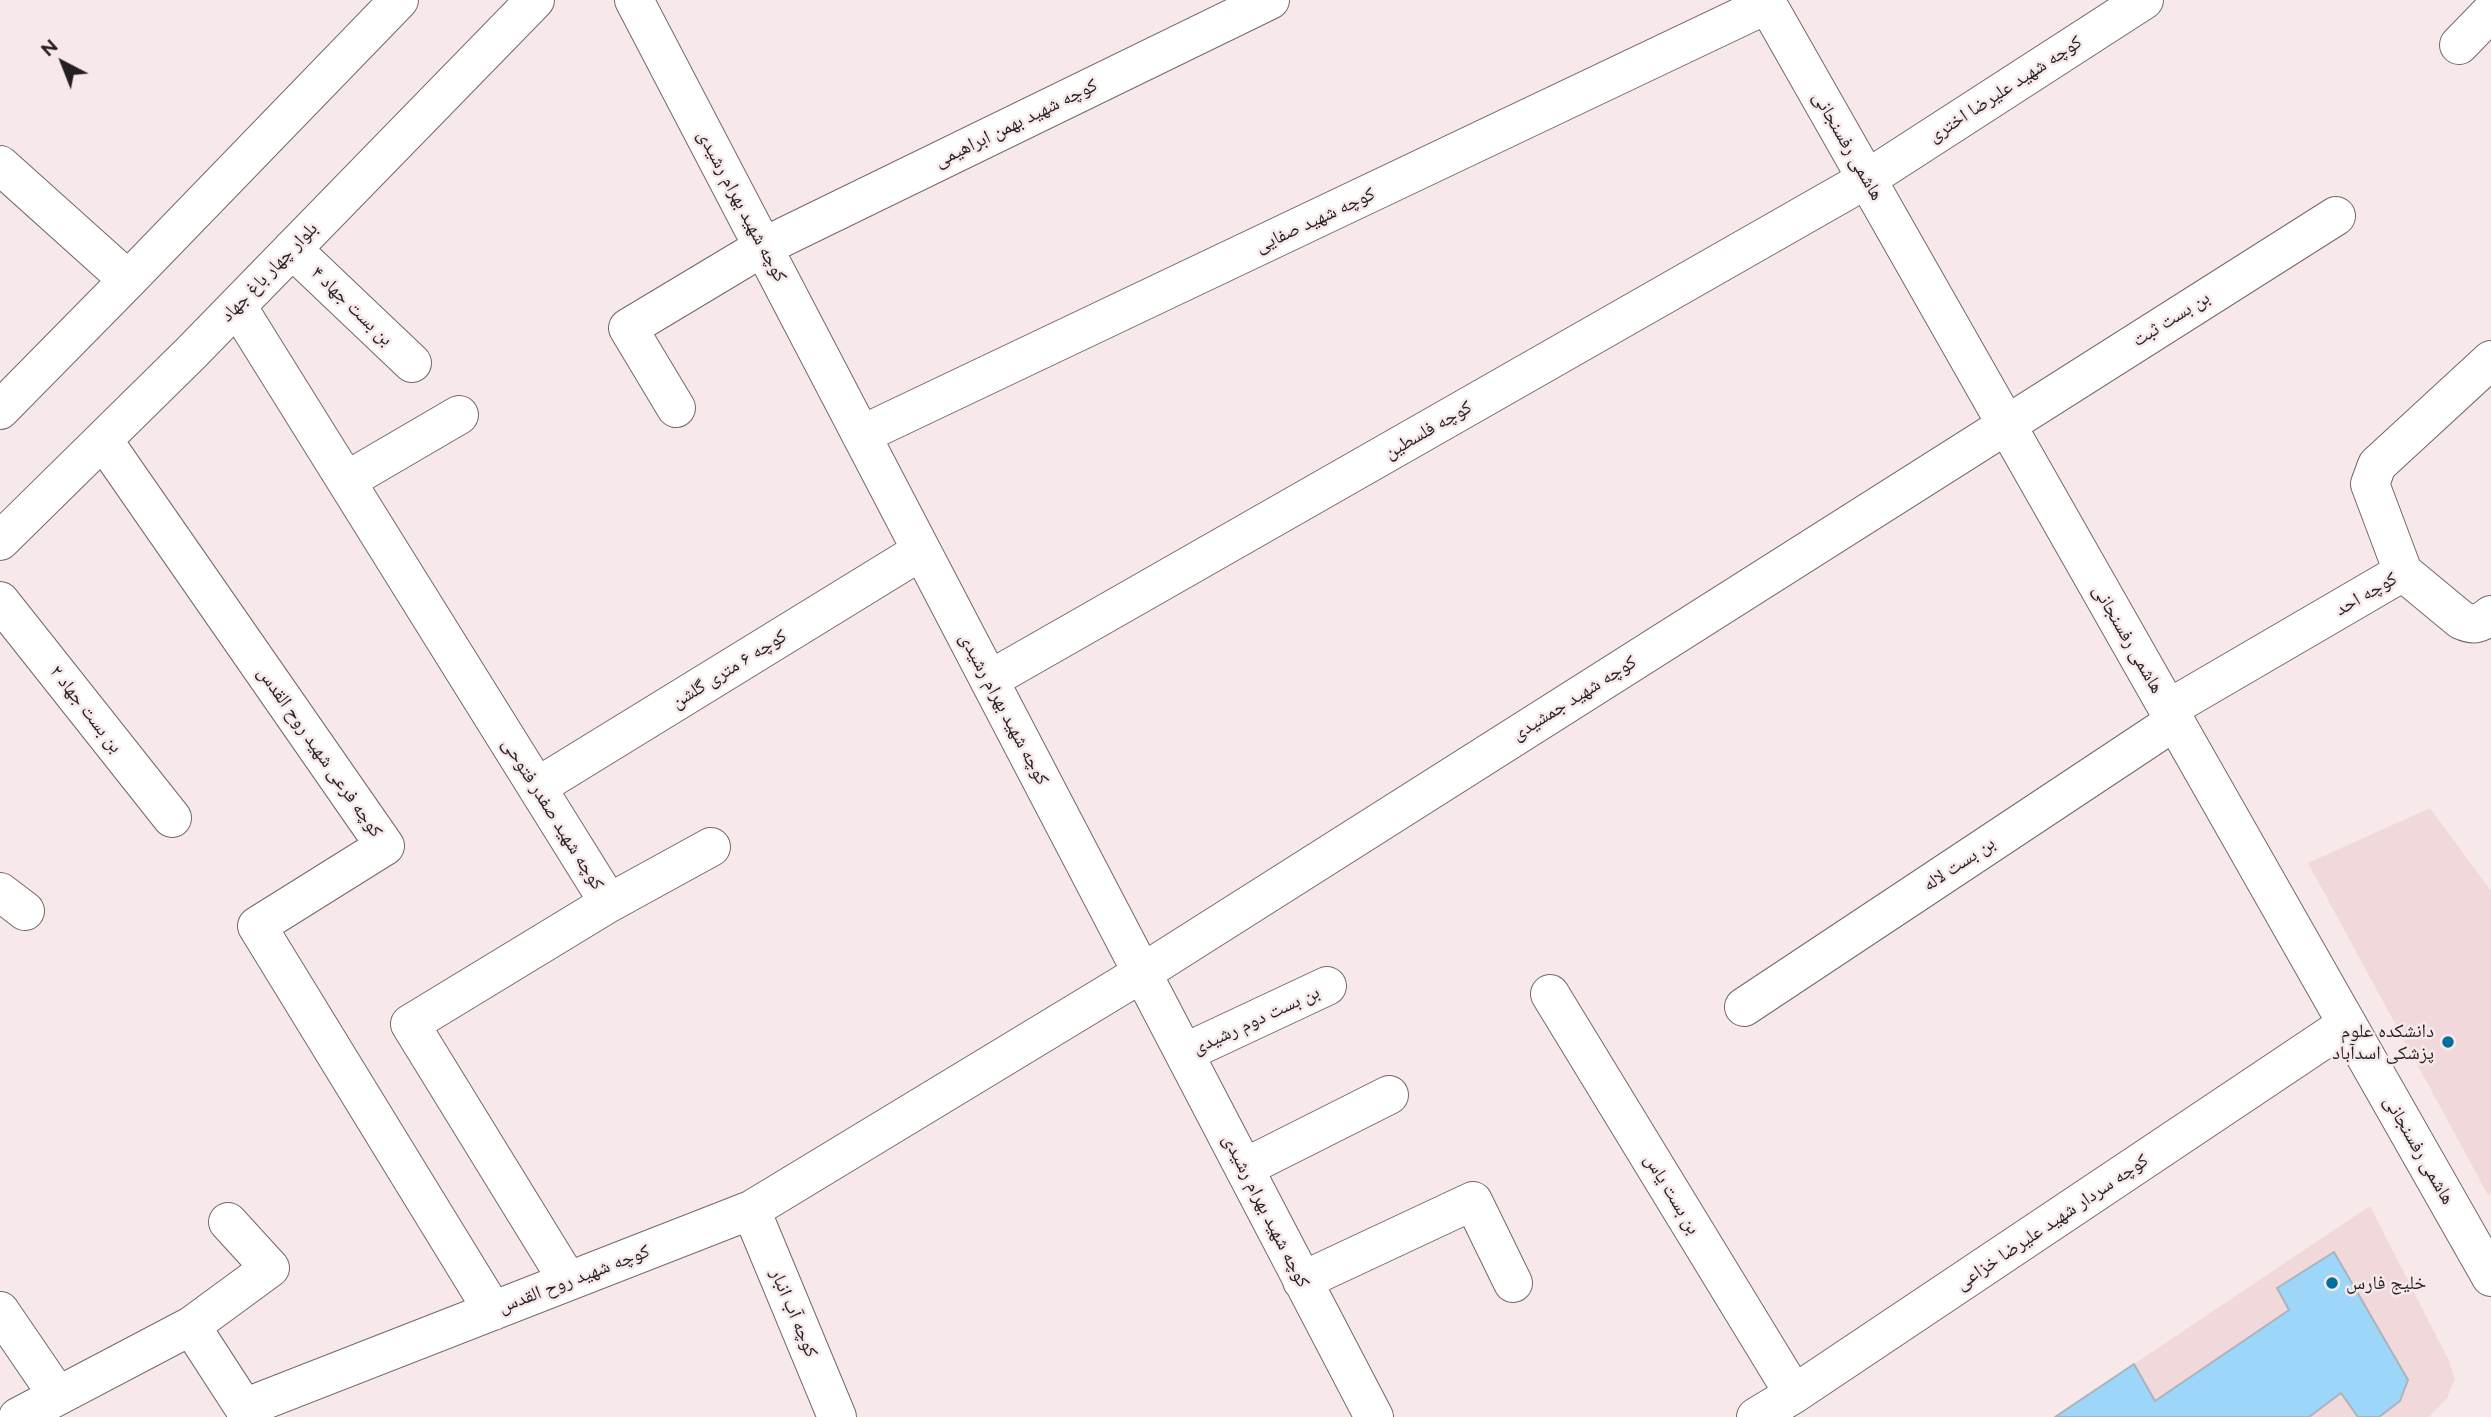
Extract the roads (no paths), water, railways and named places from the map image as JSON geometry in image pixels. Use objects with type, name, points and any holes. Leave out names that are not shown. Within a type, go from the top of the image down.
[{"type":"street","points":[[0,410],[398,0]]},
{"type":"street","name":"بلوار چهار باغ جهاد","points":[[0,541],[237,306],[535,0]]},
{"type":"street","name":"کوچه شهید بهمن ابراهیمی","points":[[676,408],[628,328],[763,247],[1270,0]]},
{"type":"street","name":"کوچه شهید علیرضا اختری","points":[[1867,179],[2144,0]]},
{"type":"street","name":"هاشمی رفسنجانی","points":[[1767,2],[2491,1278]]},
{"type":"street","name":"کوچه شهید صفایی","points":[[861,435],[1767,2]]},
{"type":"street","name":"کوچه شهید بهرام رشیدی","points":[[647,6],[763,247],[1374,1417]]},
{"type":"street","points":[[2459,45],[2491,12]]},
{"type":"street","points":[[0,166],[128,280]]},
{"type":"street","name":"کوچه فلسطین","points":[[989,680],[1867,179]]},
{"type":"street","name":"بن بست ثبت","points":[[2006,423],[2336,216]]},
{"type":"street","name":"بن بست جهاد ۴","points":[[292,249],[412,363]]},
{"type":"street","name":"کوچه شهید صفدر فتوحی","points":[[237,306],[609,903],[410,1024],[568,1281]]},
{"type":"street","name":"کوچه احد","points":[[2171,715],[2403,572],[2370,484],[2377,465],[2491,360]]},
{"type":"street","points":[[346,481],[458,415]]},
{"type":"street","name":"کوچه شهید جمشیدی","points":[[1142,973],[2006,423]]},
{"type":"street","name":"کوچه فرعی شهید روح القدس","points":[[103,440],[386,846],[257,926],[493,1311]]},
{"type":"street","name":"کوچه ۶ متری گلشن","points":[[537,787],[921,551]]},
{"type":"street","points":[[2403,572],[2461,620],[2471,625],[2482,623],[2491,615]]},
{"type":"street","name":"بن بست جهاد ۲","points":[[0,601],[172,818]]},
{"type":"street","name":"بن بست لاله","points":[[1744,1007],[2171,715]]},
{"type":"street","points":[[609,903],[711,846]]},
{"type":"street","name":"کوچه شهید روح القدس","points":[[191,1326],[247,1412],[751,1209],[1142,973]]},
{"type":"street","name":"بن بست دوم رشیدی","points":[[1184,1054],[1327,986]]},
{"type":"street","name":"بن بست یاس","points":[[1550,994],[1794,1394]]},
{"type":"street","name":"کوچه سردار شهید علیرضا خزاعی","points":[[1756,1417],[2347,1024]]},
{"type":"street","points":[[1244,1168],[1389,1094]]},
{"type":"street","points":[[1303,1281],[1473,1201],[1513,1283]]},
{"type":"street","name":"کوچه آب انبار","points":[[751,1209],[837,1417]]},
{"type":"street","points":[[18,1417],[191,1326],[270,1268],[228,1222]]},
{"type":"street","points":[[0,1311],[58,1396]]},
{"type":"place","name":"دانشکده علوم پزشکی اسدآباد","points":[[2448,1042]]},
{"type":"place","name":"خلیج فارس","points":[[2332,1283]]}]
